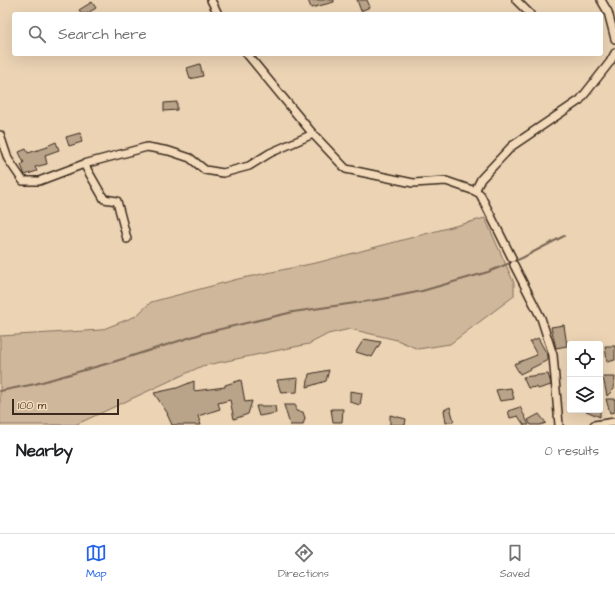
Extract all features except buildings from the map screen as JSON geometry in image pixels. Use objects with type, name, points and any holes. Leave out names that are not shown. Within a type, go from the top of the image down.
[{"type":"street","points":[[211,0],[217,12]]},
{"type":"street","points":[[516,0],[528,12]]},
{"type":"street","points":[[601,0],[608,12],[615,39]]},
{"type":"street","points":[[475,191],[481,178],[512,146],[580,100],[610,62],[615,53]]},
{"type":"street","points":[[249,56],[313,134],[346,169],[413,183],[446,182],[480,194],[541,318],[553,355],[559,425]]},
{"type":"street","points":[[0,135],[8,159],[23,181],[39,181],[84,164],[147,147],[169,151],[190,158],[205,170],[222,173],[249,166],[270,153],[313,134]]},
{"type":"street","points":[[84,164],[104,199],[117,201],[127,239]]},
{"type":"street","points":[[594,425],[615,422]]},
{"type":"shaded area","points":[[485,218],[514,283],[514,296],[450,344],[418,349],[397,340],[350,329],[328,334],[309,344],[202,366],[75,425],[0,425],[0,336],[101,330],[136,316],[151,302],[238,279],[320,262]]},
{"type":"waterway","points":[[0,391],[35,384],[113,362],[204,333],[293,312],[383,299],[422,291],[488,272],[522,258],[564,236]]}]
